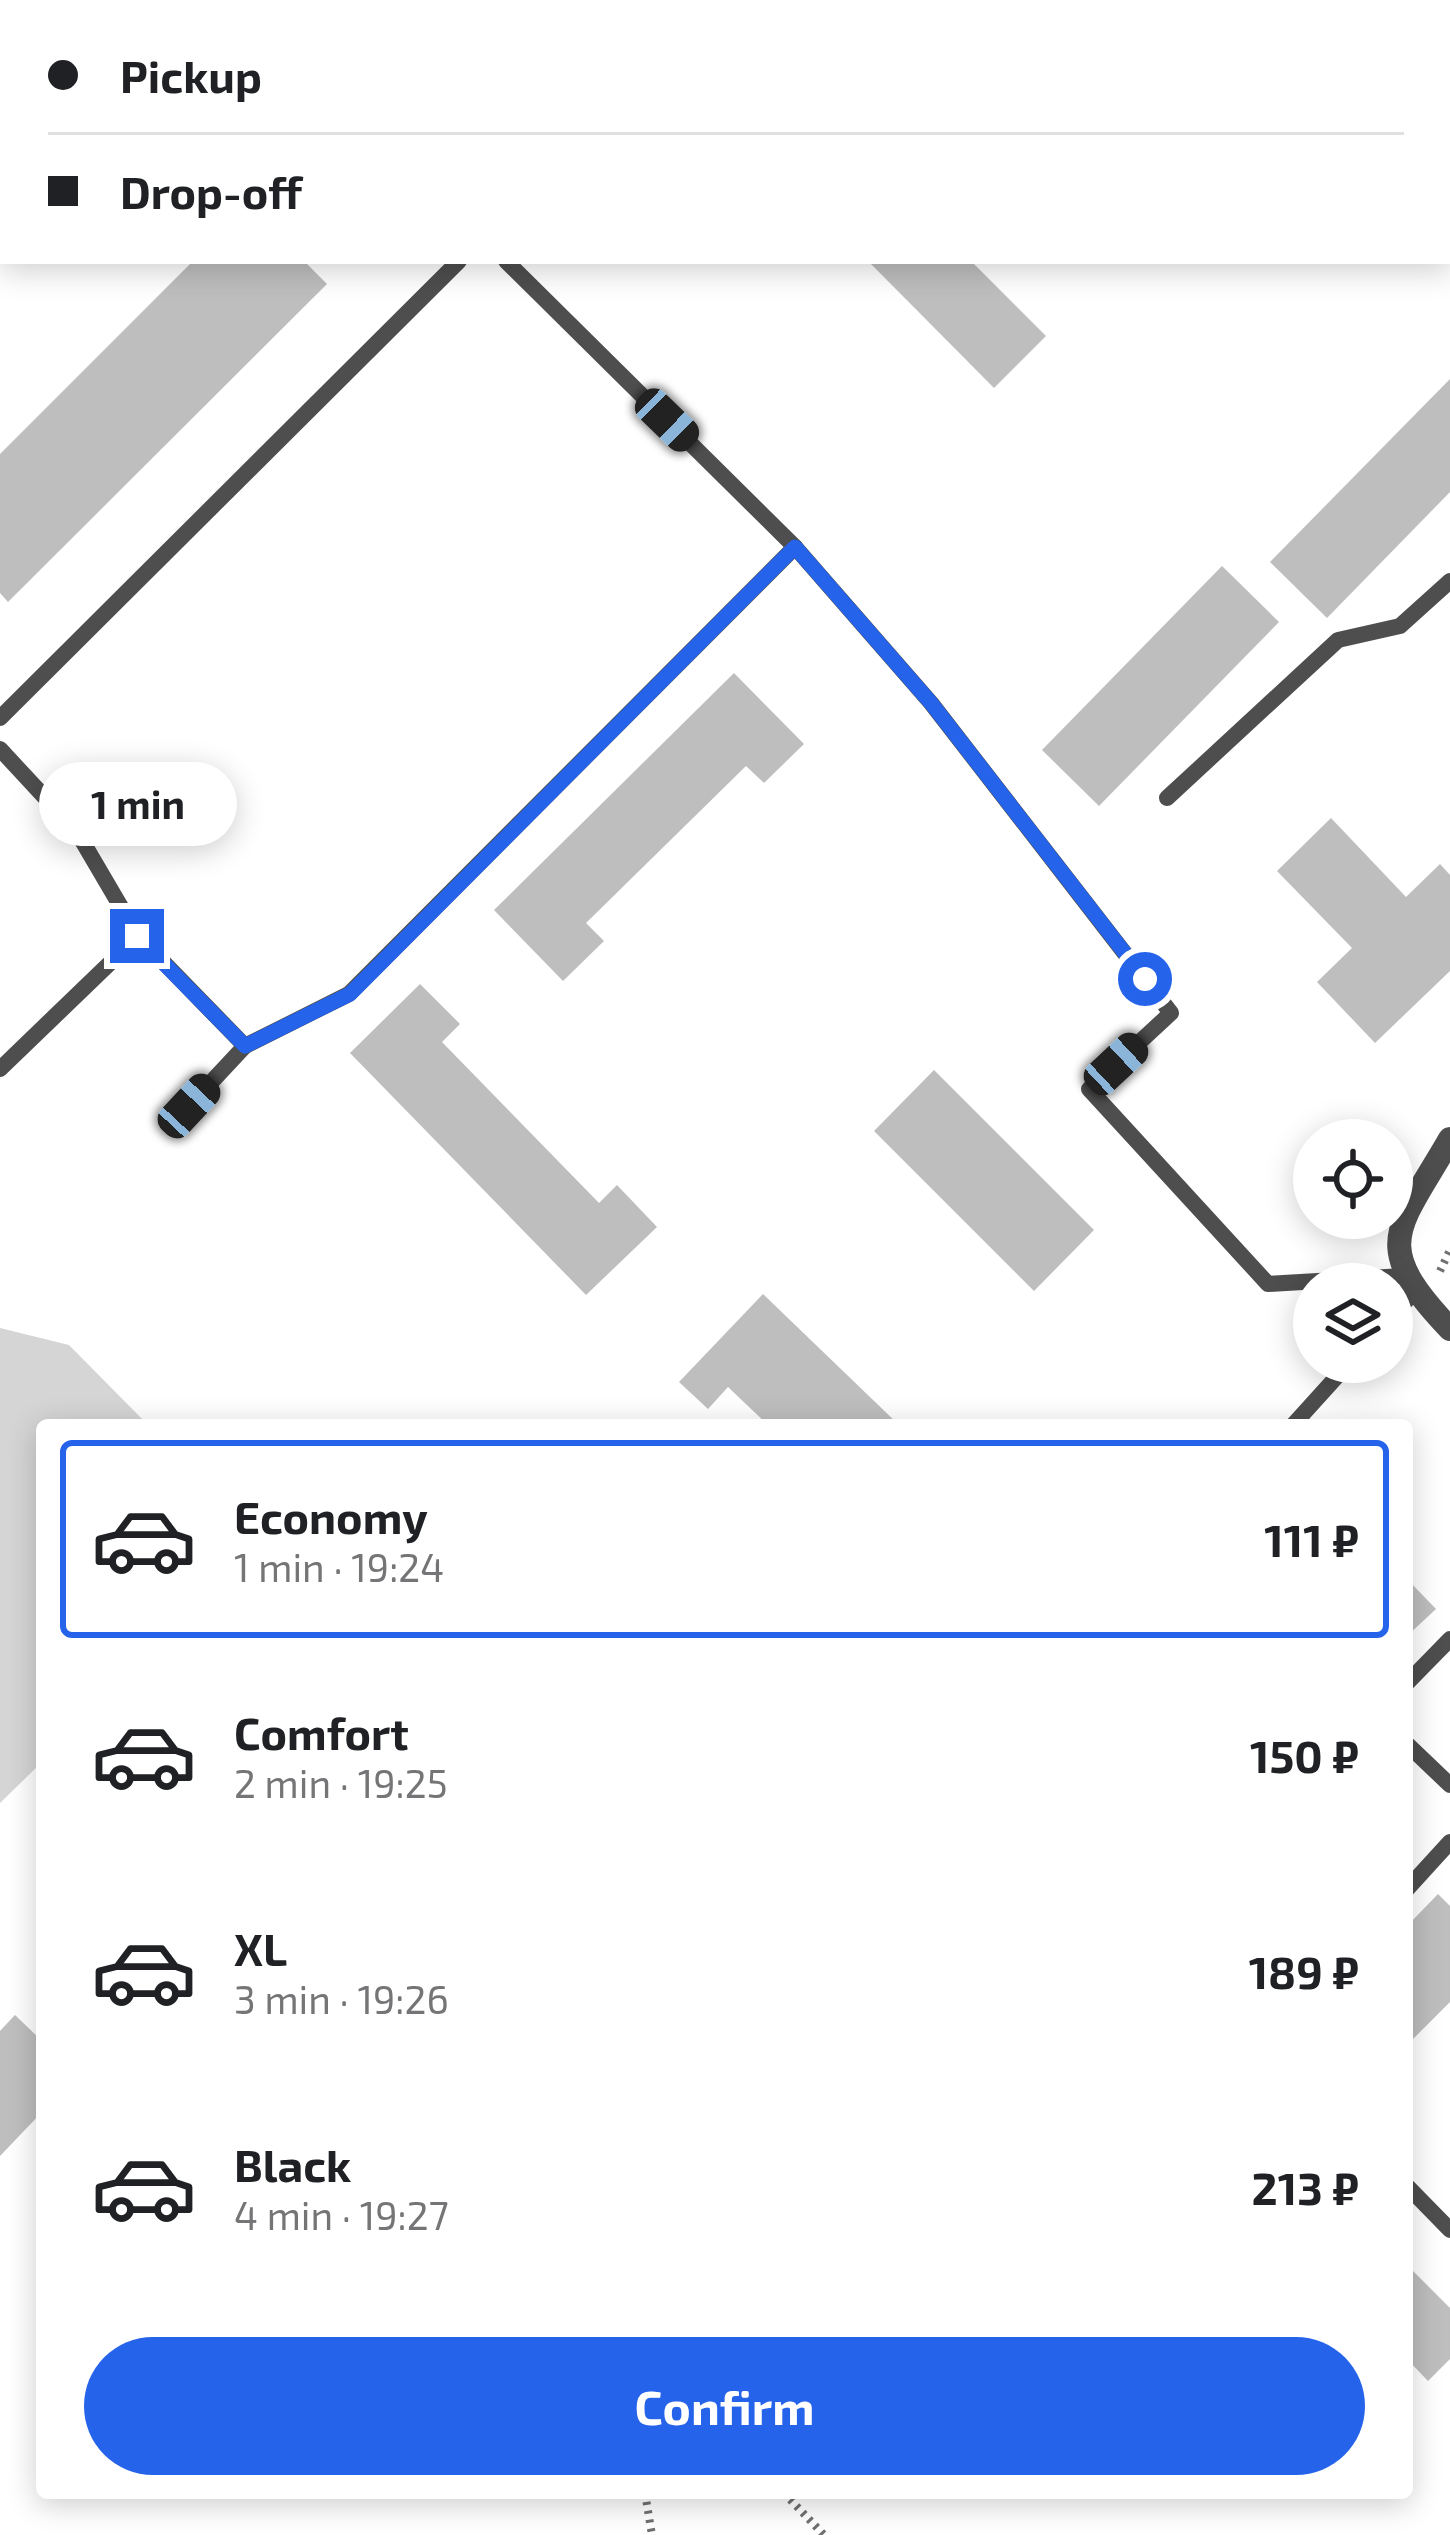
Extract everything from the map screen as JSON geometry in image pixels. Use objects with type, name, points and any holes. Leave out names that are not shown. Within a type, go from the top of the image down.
[{"type":"street","points":[[1402,1263],[1397,1248],[1406,1214],[1450,1139]]},
{"type":"street","points":[[1413,1288],[1450,1329]]},
{"type":"lane","points":[[0,718],[456,264]]},
{"type":"lane","points":[[509,264],[795,547],[931,703],[1172,1013],[1089,1089],[1268,1283],[1293,1283]]},
{"type":"lane","points":[[189,1106],[245,1046],[350,994],[795,547]]},
{"type":"lane","points":[[1167,798],[1338,640],[1400,626],[1450,581]]},
{"type":"lane","points":[[0,749],[77,832],[137,936],[245,1046]]},
{"type":"lane","points":[[0,1069],[137,936]]},
{"type":"lane","points":[[1298,1419],[1331,1383]]},
{"type":"lane","points":[[1413,1677],[1450,1639]]},
{"type":"lane","points":[[1413,1750],[1450,1785]]},
{"type":"lane","points":[[1413,1882],[1450,1842]]},
{"type":"lane","points":[[1413,2192],[1450,2230]]},
{"type":"path","points":[[646,2499],[652,2535]]},
{"type":"path","points":[[790,2499],[824,2535]]},
{"type":"shaded area","points":[[0,1328],[69,1345],[142,1419],[36,1419],[36,1768],[0,1803]]},
{"type":"building","points":[[190,264],[307,264],[327,284],[8,602],[0,593],[0,454]]},
{"type":"building","points":[[871,264],[974,264],[1046,336],[994,388]]},
{"type":"building","points":[[1450,379],[1450,492],[1327,618],[1270,562]]},
{"type":"building","points":[[1222,566],[1279,622],[1099,806],[1042,750]]},
{"type":"building","points":[[734,673],[804,744],[764,783],[746,766],[586,923],[604,941],[563,981],[494,910]]},
{"type":"building","points":[[1331,818],[1406,897],[1440,864],[1450,875],[1450,971],[1375,1043],[1317,982],[1352,948],[1277,871]]},
{"type":"building","points":[[420,984],[460,1024],[442,1042],[599,1203],[617,1185],[657,1227],[586,1295],[350,1053]]},
{"type":"building","points":[[934,1070],[1094,1230],[1034,1291],[874,1131]]},
{"type":"building","points":[[763,1294],[893,1419],[762,1419],[728,1387],[708,1409],[679,1382]]},
{"type":"building","points":[[1413,1585],[1436,1609],[1413,1630]]},
{"type":"building","points":[[1438,1894],[1450,1906],[1450,2002],[1413,2039],[1413,1920]]},
{"type":"building","points":[[15,2015],[36,2035],[36,2118],[0,2156],[0,2031]]},
{"type":"building","points":[[1413,2271],[1450,2308],[1450,2359],[1428,2381],[1413,2365]]},
{"type":"route","points":[[137,936],[245,1046],[350,994],[795,547],[931,703],[1145,979]]}]
